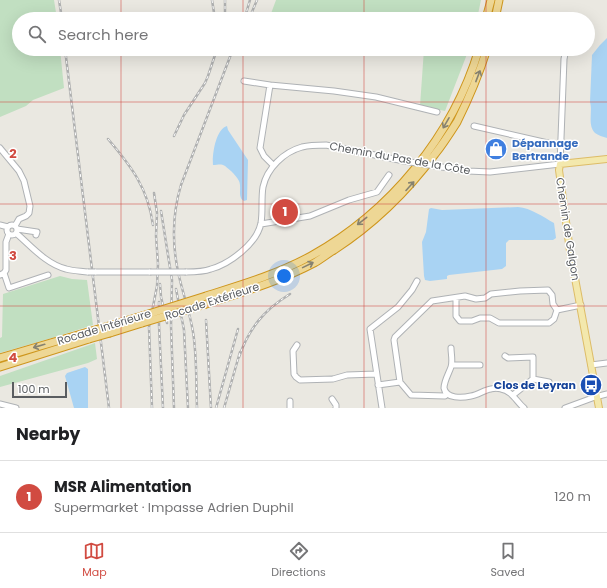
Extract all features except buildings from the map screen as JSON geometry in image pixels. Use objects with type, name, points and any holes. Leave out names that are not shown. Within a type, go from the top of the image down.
[{"type":"highway","points":[[488,12],[491,0]]},
{"type":"highway","points":[[496,12],[499,0]]},
{"type":"highway","name":"Rocade Intérieure","points":[[0,358],[88,336],[142,320],[206,296],[244,284],[311,256],[344,235],[372,213],[422,160],[449,119],[477,56]]},
{"type":"highway","name":"Rocade Extérieure","points":[[142,320],[206,304],[286,276],[315,262],[348,241],[376,219],[420,175],[446,139],[456,122],[472,89],[484,56]]},
{"type":"highway","points":[[0,367],[88,336]]},
{"type":"main road","name":"Chemin du Pas de la Côte","points":[[560,164],[607,159]]},
{"type":"main road","name":"Chemin de Galgon","points":[[560,164],[560,177],[570,251],[599,408]]},
{"type":"street","name":"Chemin de Galgon","points":[[560,164],[565,56]]},
{"type":"street","points":[[244,80],[270,86],[334,91],[376,97],[437,112]]},
{"type":"street","points":[[270,86],[260,148],[264,156],[273,165]]},
{"type":"street","points":[[474,126],[561,146]]},
{"type":"street","name":"Chemin du Pas de la Côte","points":[[16,229],[45,258],[56,266],[69,270],[88,272],[200,271],[211,269],[230,261],[244,250],[255,238],[261,224],[263,187],[267,176],[273,165],[285,155],[301,147],[326,145],[468,171],[490,172],[560,164]]},
{"type":"street","points":[[0,148],[19,171],[24,181],[30,206],[29,213],[19,219],[13,235],[9,234]]},
{"type":"street","points":[[261,224],[310,216],[349,200],[377,192],[389,175]]},
{"type":"street","points":[[0,225],[8,227],[11,225],[16,229],[37,232],[36,235]]},
{"type":"street","points":[[8,227],[7,231],[9,234],[6,242],[6,270],[2,274],[8,288],[48,275]]},
{"type":"street","points":[[382,408],[370,329],[398,307],[412,290],[417,281]]},
{"type":"street","points":[[524,408],[513,395],[501,389],[493,388],[471,396],[453,396],[447,394],[445,396],[411,395],[400,382],[394,340],[395,337],[432,301],[465,296],[476,299],[485,298],[491,294],[548,290],[552,295],[553,304],[557,310]]},
{"type":"street","points":[[456,298],[456,316],[460,321],[472,322],[480,318],[490,318],[499,323],[549,323],[554,319],[557,310]]},
{"type":"street","points":[[557,310],[580,305]]},
{"type":"street","points":[[297,345],[293,351],[294,374],[300,380],[333,379],[347,375],[376,374]]},
{"type":"street","points":[[447,394],[444,385],[452,365],[451,348]]},
{"type":"street","points":[[505,356],[508,358],[533,357],[533,379]]},
{"type":"street","points":[[591,365],[607,363]]},
{"type":"street","points":[[452,365],[480,365]]},
{"type":"street","points":[[513,395],[533,379],[549,382]]},
{"type":"street","points":[[378,385],[400,382]]},
{"type":"street","points":[[564,408],[607,394]]},
{"type":"street","points":[[332,399],[336,405],[336,408]]},
{"type":"street","points":[[290,401],[290,408]]},
{"type":"street","points":[[0,404],[16,408]]},
{"type":"green space","points":[[0,0],[54,0],[56,12],[12,12],[12,56],[61,56],[64,88],[33,100],[26,106],[0,117]]},
{"type":"green space","points":[[276,0],[481,0],[478,12],[272,12]]},
{"type":"green space","points":[[424,56],[466,56],[445,111],[420,106]]},
{"type":"green space","points":[[60,276],[72,279],[87,280],[93,325],[0,353],[3,294]]},
{"type":"green space","points":[[95,343],[97,359],[88,363],[0,387],[0,376]]},
{"type":"water","points":[[607,38],[607,138],[596,134],[591,126],[590,102],[592,56],[595,56],[595,51]]},
{"type":"water","points":[[227,126],[228,130],[248,160],[247,200],[244,201],[240,195],[239,181],[231,171],[224,165],[213,165],[213,155],[217,137],[223,128]]},
{"type":"water","points":[[518,207],[532,211],[554,223],[556,238],[553,240],[509,240],[506,243],[506,266],[502,269],[449,275],[447,276],[447,279],[430,281],[425,280],[422,242],[426,232],[429,209],[442,210]]},
{"type":"water","points":[[85,367],[88,369],[88,408],[74,408],[65,376],[67,373]]},
{"type":"railway","points":[[59,0],[61,12]]},
{"type":"railway","points":[[212,0],[214,12]]},
{"type":"railway","points":[[225,0],[225,12]]},
{"type":"railway","points":[[246,12],[250,0]]},
{"type":"railway","points":[[252,12],[257,0]]},
{"type":"railway","points":[[66,56],[109,408]]},
{"type":"railway","points":[[174,136],[184,115],[205,83],[215,56]]},
{"type":"railway","points":[[197,408],[196,360],[193,332],[175,253],[174,230],[176,208],[181,185],[230,56]]},
{"type":"railway","points":[[108,139],[131,168],[143,189],[151,212],[153,225]]},
{"type":"railway","points":[[152,408],[149,327],[157,286],[158,264],[156,236],[157,213],[154,193]]},
{"type":"railway","points":[[161,211],[172,280],[171,326],[174,408]]},
{"type":"railway","points":[[160,284],[161,297],[167,323]]},
{"type":"railway","points":[[176,289],[184,330],[188,408]]},
{"type":"railway","points":[[239,357],[248,337],[258,321],[272,307],[290,294]]},
{"type":"railway","points":[[159,302],[163,408]]},
{"type":"railway","points":[[206,320],[211,408]]},
{"type":"railway","points":[[216,408],[238,329]]},
{"type":"railway","points":[[224,408],[240,352]]},
{"type":"place","name":"Dépannage Bertrande","points":[[496,149]]},
{"type":"place","name":"MSR Alimentation","points":[[285,212]]},
{"type":"place","name":"Clos de Leyran","points":[[591,385]]}]
